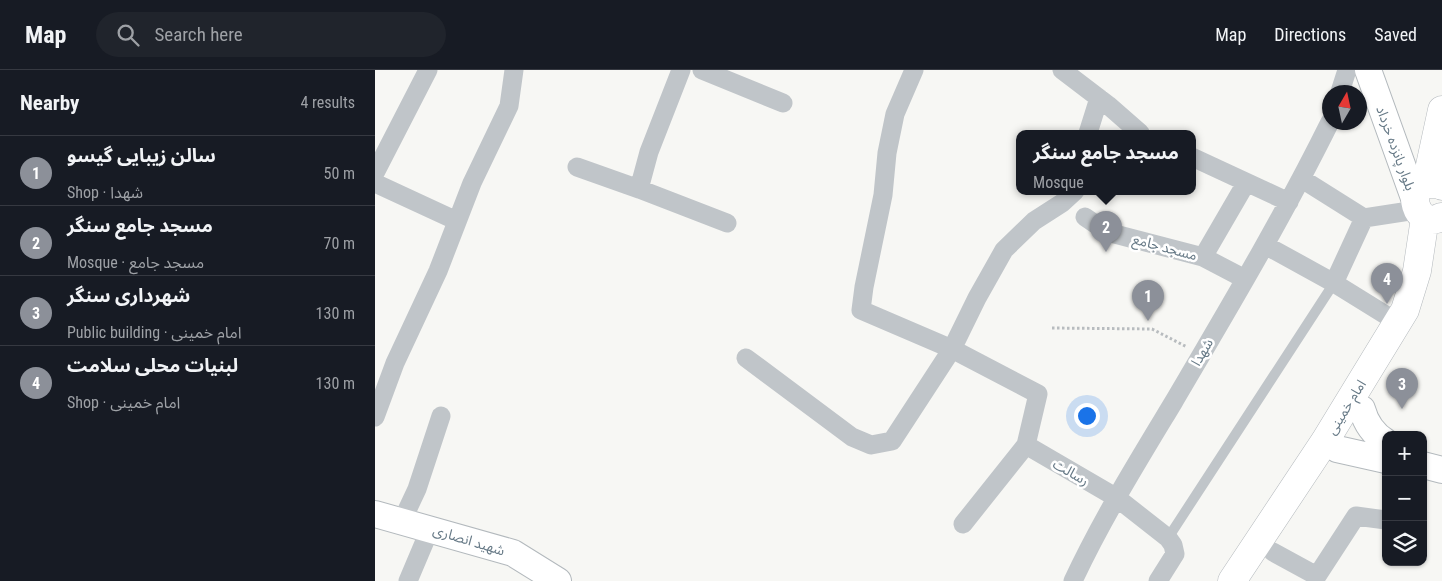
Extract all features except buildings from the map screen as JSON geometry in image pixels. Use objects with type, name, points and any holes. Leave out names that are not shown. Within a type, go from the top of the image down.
[{"type":"main road","points":[[1432,198],[1442,110]]},
{"type":"main road","name":"امام خمینی","points":[[1251,581],[1273,552],[1405,310],[1417,271],[1432,198]]},
{"type":"main road","name":"امام خمینی","points":[[1232,581],[1331,445],[1363,409],[1396,357],[1419,314],[1427,284],[1432,198]]},
{"type":"street","points":[[375,173],[428,70]]},
{"type":"street","points":[[375,417],[395,363],[438,271],[472,183],[509,106],[515,70]]},
{"type":"street","points":[[639,189],[649,152],[681,70]]},
{"type":"street","points":[[703,70],[783,103]]},
{"type":"street","points":[[914,70],[895,114],[887,153],[883,195],[861,310],[952,349],[1038,394],[1026,446],[963,524]]},
{"type":"street","points":[[1062,70],[1136,130]]},
{"type":"street","points":[[1342,85],[1347,70]]},
{"type":"street","name":"بلوار پانزده خرداد","points":[[1368,70],[1432,198]]},
{"type":"street","points":[[1088,130],[1099,98]]},
{"type":"street","name":"شهدا","points":[[1073,581],[1117,498],[1265,245],[1326,130]]},
{"type":"street","points":[[1196,159],[1289,202]]},
{"type":"street","points":[[577,167],[727,223]]},
{"type":"street","points":[[1301,179],[1364,218],[1432,198]]},
{"type":"street","points":[[1203,257],[1246,183]]},
{"type":"street","points":[[375,184],[457,221]]},
{"type":"street","points":[[746,358],[852,437],[871,444],[892,441],[952,349],[1003,250],[1034,221],[1062,203],[1071,195]]},
{"type":"street","name":"مسجد جامع","points":[[1085,217],[1107,232],[1203,257],[1245,278]]},
{"type":"street","points":[[1334,283],[1364,218]]},
{"type":"street","points":[[1265,245],[1334,283],[1397,322]]},
{"type":"street","points":[[1363,409],[1365,420],[1371,429],[1382,439]]},
{"type":"street","points":[[402,521],[417,489],[441,416]]},
{"type":"street","points":[[1331,445],[1382,459]]},
{"type":"street","name":"رسالت","points":[[1026,446],[1117,498],[1168,538]]},
{"type":"street","points":[[1427,467],[1442,470]]},
{"type":"street","name":"شهید انصاری","points":[[375,514],[513,553],[558,581]]},
{"type":"street","points":[[1273,552],[1316,579],[1356,516],[1382,519]]},
{"type":"street","points":[[408,581],[430,529]]},
{"type":"street","points":[[1158,581],[1175,554],[1173,545],[1168,538]]},
{"type":"lane","points":[[1168,538],[1334,283]]},
{"type":"path","points":[[1052,328],[1152,329],[1202,354]]},
{"type":"place","name":"مسجد جامع سنگر","points":[[1106,252]]},
{"type":"place","name":"لبنیات محلی سلامت","points":[[1387,304]]},
{"type":"place","name":"سالن زیبایی گیسو","points":[[1148,321]]},
{"type":"place","name":"شهرداری سنگر","points":[[1402,409]]}]
